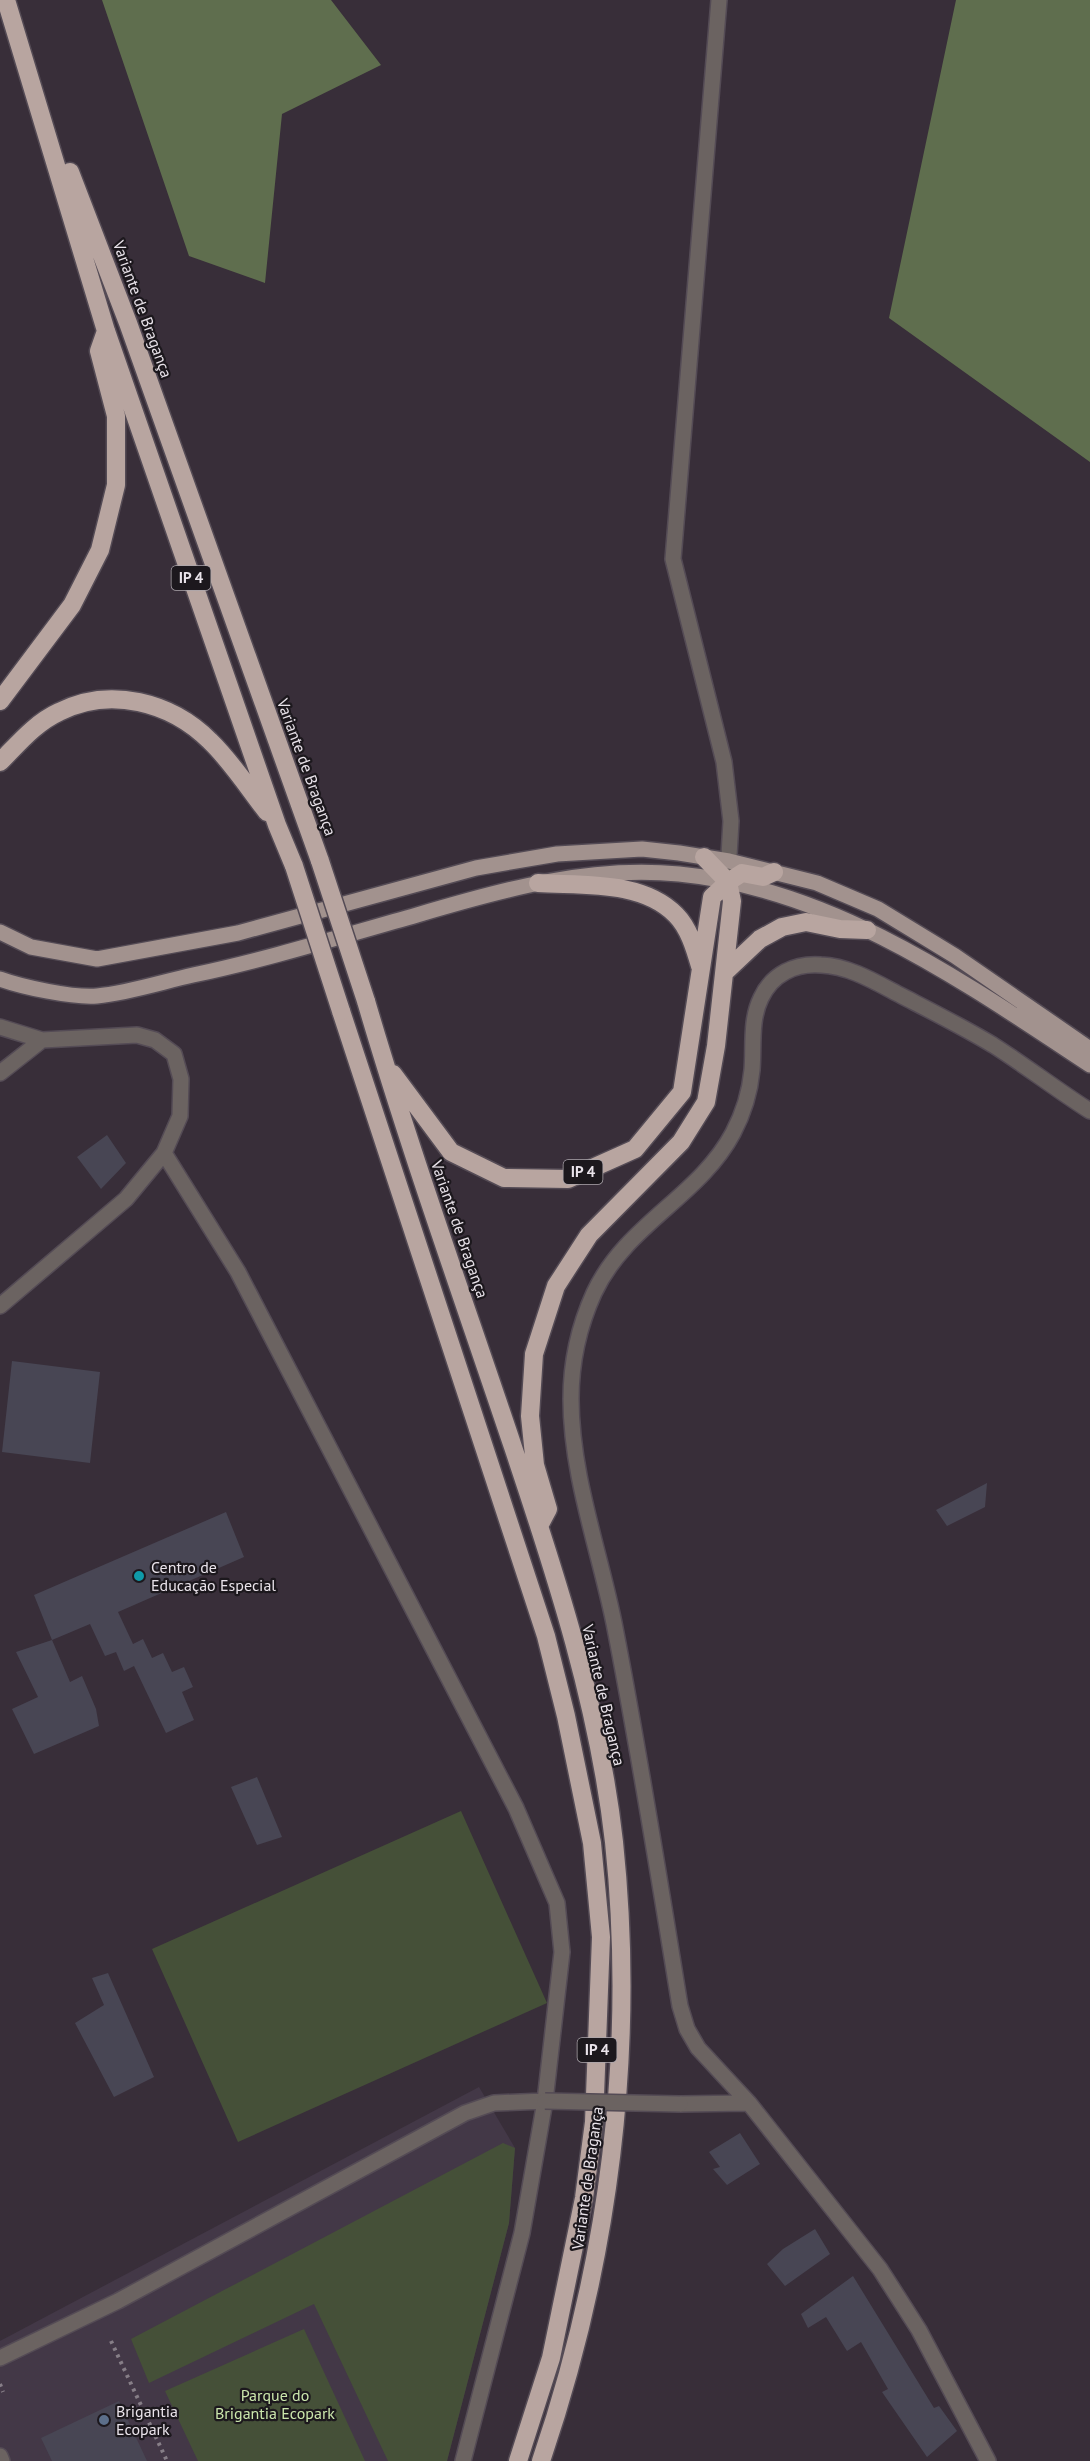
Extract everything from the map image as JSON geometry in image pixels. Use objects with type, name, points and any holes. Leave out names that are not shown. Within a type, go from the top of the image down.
[{"type":"highway","name":"Variante de Bragança","points":[[6,0],[128,323],[320,861],[383,1060],[539,1526],[592,1716],[614,1839],[621,1934],[622,2022],[613,2155],[592,2281],[541,2461]]},
{"type":"highway","name":"Variante de Bragança","points":[[22,47],[106,331],[277,825],[294,866],[546,1636],[566,1716],[592,1843],[601,1937],[594,2122],[585,2198],[551,2358],[518,2461]]},
{"type":"highway","points":[[0,701],[72,605],[100,550],[116,485],[116,416],[99,351],[106,331]]},
{"type":"highway","points":[[0,762],[35,727],[59,712],[99,701],[144,701],[180,716],[211,741],[277,825]]},
{"type":"highway","points":[[539,1526],[548,1509],[535,1465],[530,1416],[534,1354],[556,1286],[589,1235],[681,1142],[705,1102],[725,972],[732,901],[728,882],[704,857]]},
{"type":"highway","points":[[728,882],[742,873],[763,877],[774,873]]},
{"type":"highway","name":"IP 4","points":[[383,1060],[451,1152],[504,1178],[568,1179],[635,1149],[682,1092],[712,897],[728,882]]},
{"type":"highway","name":"IP 4","points":[[538,883],[616,887],[652,898],[677,915],[693,943],[702,971]]},
{"type":"highway","points":[[725,972],[760,939],[782,927],[807,922],[840,929],[867,930]]},
{"type":"main road","points":[[0,932],[31,947],[98,959],[238,933],[476,868],[557,854],[642,849],[729,861],[817,883],[878,909],[955,956],[1090,1049]]},
{"type":"main road","points":[[0,979],[18,986],[95,996],[246,964],[484,895],[538,883],[592,875],[679,874],[728,882],[813,907],[867,930],[945,970],[1090,1065]]},
{"type":"street","points":[[719,0],[673,560],[724,762],[731,821],[728,882]]},
{"type":"street","points":[[988,2461],[919,2330],[880,2269],[749,2103],[698,2048],[687,2029],[680,2006],[637,1745],[574,1439],[572,1364],[594,1293],[609,1265],[627,1242],[715,1161],[733,1133],[746,1102],[750,1083],[754,1022],[761,997],[778,975],[798,966],[821,964],[844,969],[878,984],[994,1046],[1090,1111]]},
{"type":"street","points":[[0,1027],[42,1040],[137,1035],[155,1040],[174,1054],[182,1079],[180,1116],[164,1152],[126,1199],[0,1306]]},
{"type":"street","points":[[0,1072],[42,1040]]},
{"type":"street","points":[[164,1152],[238,1272],[516,1809],[550,1882],[557,1903],[562,1952],[545,2101],[522,2233],[463,2461]]},
{"type":"street","points":[[0,2358],[118,2301],[465,2113],[494,2103],[545,2101],[749,2103]]},
{"type":"street","points":[[0,2456],[2,2461]]},
{"type":"path","points":[[111,2341],[167,2461]]},
{"type":"path","points":[[0,2384],[3,2392]]},
{"type":"shaded area","points":[[479,2087],[515,2148],[509,2223],[447,2461],[0,2461],[0,2341]]},
{"type":"green space","points":[[102,0],[331,0],[381,65],[282,114],[265,283],[189,256]]},
{"type":"green space","points":[[956,0],[1090,0],[1090,462],[889,318]]},
{"type":"green space","points":[[461,1811],[547,2003],[238,2142],[152,1949]]},
{"type":"green space","points":[[503,2143],[515,2148],[509,2223],[447,2461],[388,2461],[314,2304],[149,2383],[131,2339]]},
{"type":"green space","name":"Parque do Brigantia Ecopark","points":[[304,2329],[365,2461],[198,2461],[165,2391]]},
{"type":"building","points":[[107,1135],[126,1163],[101,1189],[77,1157]]},
{"type":"building","points":[[12,1361],[100,1372],[90,1463],[2,1452]]},
{"type":"building","points":[[987,1483],[985,1507],[947,1526],[936,1510]]},
{"type":"building","name":"Centro de Educação Especial","points":[[226,1512],[244,1557],[118,1612],[133,1644],[143,1639],[152,1658],[163,1653],[172,1672],[184,1667],[193,1687],[182,1692],[194,1720],[166,1733],[134,1666],[124,1671],[116,1652],[105,1656],[90,1624],[52,1640],[34,1595]]},
{"type":"building","points":[[52,1640],[70,1682],[82,1676],[96,1709],[99,1726],[34,1754],[12,1709],[38,1697],[16,1652]]},
{"type":"building","points":[[257,1777],[282,1837],[257,1845],[231,1787]]},
{"type":"building","points":[[108,1973],[154,2077],[114,2097],[75,2023],[104,2005],[92,1978]]},
{"type":"building","points":[[740,2133],[760,2164],[727,2185],[713,2169],[720,2167],[709,2152]]},
{"type":"building","points":[[815,2229],[830,2254],[785,2286],[767,2264],[783,2249]]},
{"type":"building","points":[[853,2276],[934,2408],[939,2406],[957,2431],[927,2457],[882,2392],[888,2389],[861,2342],[847,2351],[826,2317],[808,2328],[801,2314]]},
{"type":"building","name":"Brigantia Ecopark","points":[[119,2401],[147,2461],[52,2461],[41,2438]]},
{"type":"place","name":"Centro de Educação Especial","points":[[139,1576]]},
{"type":"place","name":"Brigantia Ecopark","points":[[104,2420]]}]
